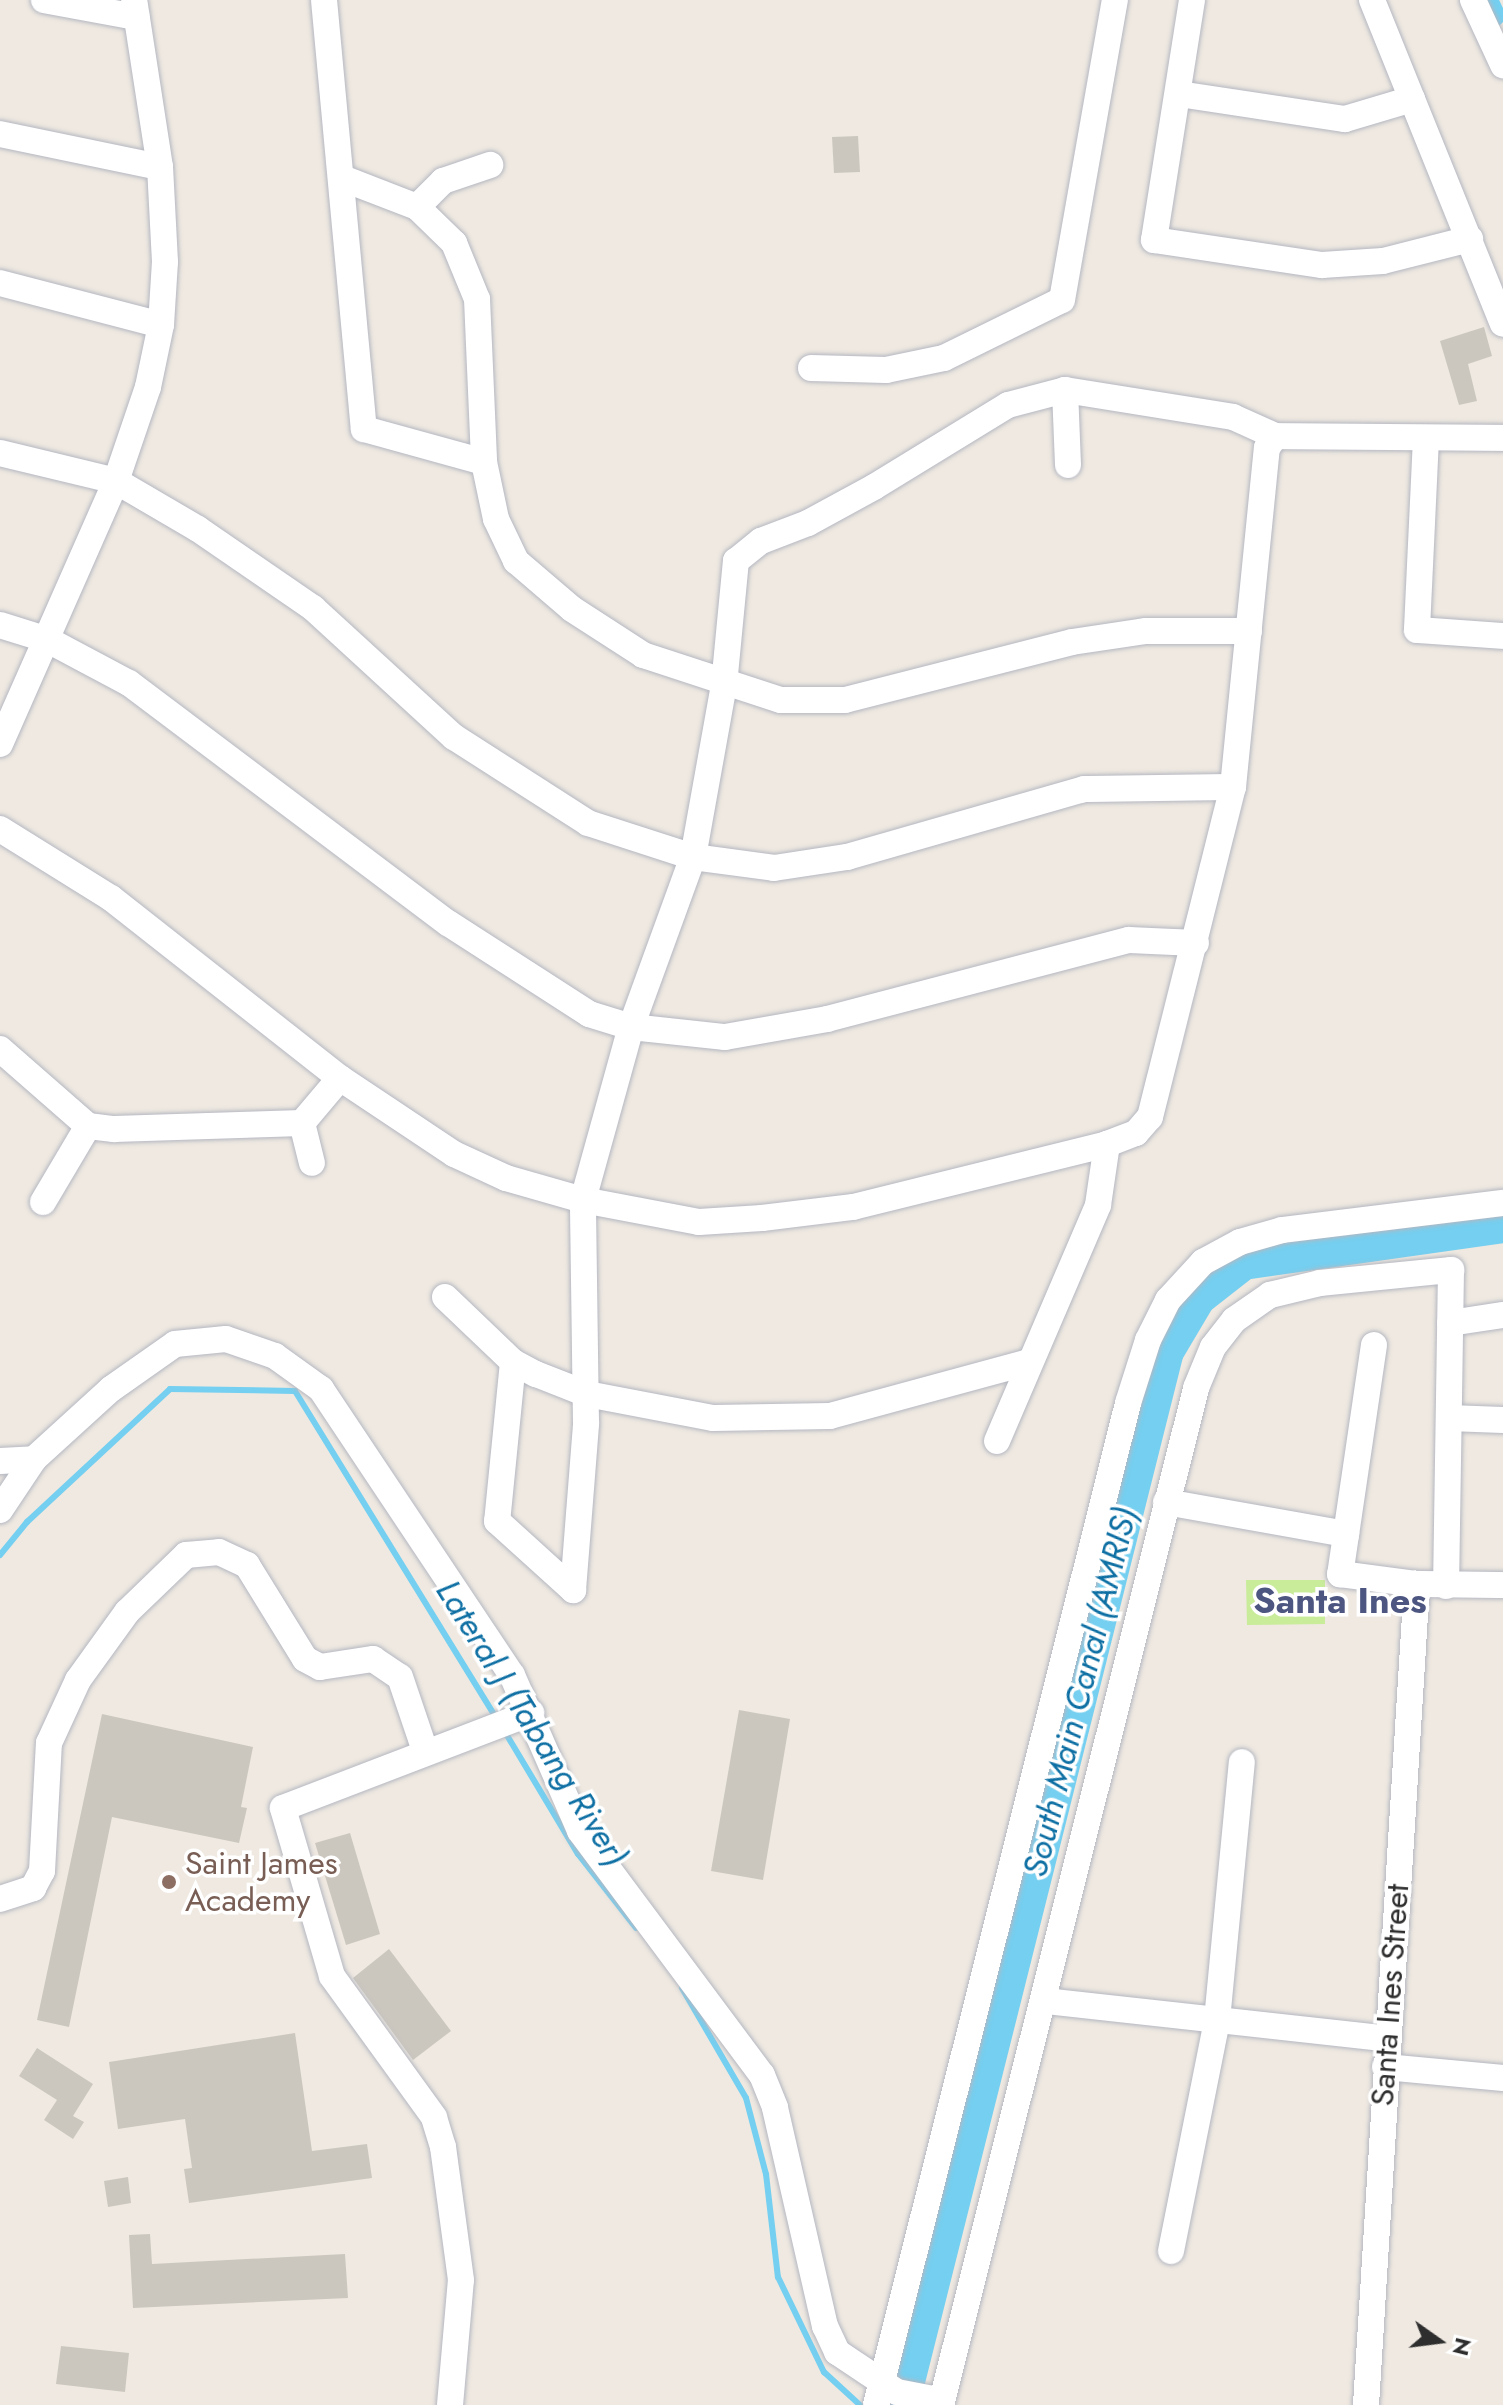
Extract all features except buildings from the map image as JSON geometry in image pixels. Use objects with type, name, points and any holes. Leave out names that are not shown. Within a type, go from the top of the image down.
[{"type":"street","points":[[0,744],[116,481],[148,387],[161,325],[165,262],[160,167],[135,8],[44,0]]},
{"type":"street","points":[[324,0],[364,429],[484,462]]},
{"type":"street","points":[[811,368],[886,370],[944,358],[1062,300],[1115,0]]},
{"type":"street","points":[[1192,0],[1154,240],[1322,265],[1383,261],[1470,239]]},
{"type":"street","points":[[1372,0],[1503,324]]},
{"type":"street","points":[[1473,0],[1503,65]]},
{"type":"street","points":[[1179,94],[1305,117],[1345,119],[1412,99]]},
{"type":"street","points":[[0,134],[160,167]]},
{"type":"street","points":[[417,207],[443,181],[490,165]]},
{"type":"street","points":[[342,178],[417,207],[454,243],[477,299],[484,462],[496,519],[516,561],[572,609],[643,655],[724,685],[781,700],[845,700],[1072,642],[1146,631],[1249,631]]},
{"type":"street","points":[[0,283],[161,325]]},
{"type":"street","points":[[1065,390],[1068,465]]},
{"type":"street","points":[[513,1362],[488,1522],[573,1590],[587,1394],[583,1200],[631,1027],[693,857],[724,685],[736,561],[761,541],[874,487],[1008,405],[1065,390],[1218,414],[1275,436],[1503,438]]},
{"type":"street","points":[[0,829],[111,898],[340,1078],[454,1154],[506,1178],[583,1200],[699,1222],[762,1218],[853,1207],[1107,1144],[1136,1133],[1150,1117],[1196,943],[1233,787],[1263,466],[1275,436]]},
{"type":"street","points":[[1426,438],[1417,630],[1503,636]]},
{"type":"street","points":[[0,453],[116,481],[198,529],[313,608],[454,737],[588,823],[693,857],[774,868],[847,857],[1084,789],[1233,787]]},
{"type":"street","points":[[0,625],[48,640],[129,683],[202,734],[448,923],[550,992],[589,1014],[631,1027],[725,1037],[827,1019],[1129,940],[1196,943]]},
{"type":"street","points":[[0,1049],[88,1126],[302,1123],[340,1078]]},
{"type":"street","points":[[302,1123],[312,1163]]},
{"type":"street","points":[[43,1202],[88,1126]]},
{"type":"street","points":[[997,1441],[1098,1205],[1107,1144]]},
{"type":"street","points":[[883,2395],[1128,1403],[1148,1340],[1168,1300],[1203,1262],[1240,1242],[1282,1230],[1503,1203]]},
{"type":"street","points":[[0,1510],[34,1459],[111,1389],[175,1344],[226,1339],[275,1356],[321,1389],[469,1607],[580,1831],[762,2075],[778,2120],[825,2326],[837,2352],[883,2395],[938,2403],[1046,2001],[1196,1388],[1213,1347],[1234,1320],[1270,1295],[1320,1283],[1451,1270],[1446,1586]]},
{"type":"street","points":[[445,1297],[513,1362],[587,1394],[713,1418],[830,1416],[1029,1362]]},
{"type":"street","points":[[1450,1323],[1503,1315]]},
{"type":"street","points":[[1374,1345],[1340,1574],[1446,1586],[1503,1585]]},
{"type":"street","points":[[1449,1418],[1503,1420]]},
{"type":"street","points":[[0,1461],[34,1459]]},
{"type":"street","points":[[1166,1502],[1346,1534]]},
{"type":"street","points":[[0,1899],[33,1888],[42,1871],[49,1743],[78,1680],[127,1612],[186,1555],[219,1552],[247,1565],[305,1659],[320,1667],[373,1659],[400,1677],[425,1751]]},
{"type":"street","name":"Santa Ines Street","points":[[1366,2405],[1417,1584]]},
{"type":"street","points":[[450,2405],[461,2280],[443,2147],[434,2117],[332,1976],[283,1808],[425,1751],[524,1718]]},
{"type":"street","points":[[1171,2251],[1217,2020],[1242,1762]]},
{"type":"street","points":[[1046,2001],[1388,2039]]},
{"type":"street","points":[[1385,2067],[1503,2078]]},
{"type":"green space","points":[[1246,1580],[1325,1580],[1325,1624],[1247,1625]]},
{"type":"waterway","points":[[1487,0],[1494,15]]},
{"type":"waterway","name":"South Main Canal (AMRIS)","points":[[900,2405],[1165,1351],[1197,1297],[1243,1261],[1503,1224]]},
{"type":"waterway","name":"Lateral J (Tabang River)","points":[[0,1555],[27,1522],[170,1389],[295,1391],[497,1719]]},
{"type":"waterway","name":"Lateral J (Tabang River)","points":[[505,1732],[578,1854],[636,1928]]},
{"type":"waterway","name":"Lateral J (Tabang River)","points":[[682,1988],[746,2098],[766,2174],[778,2277],[824,2372],[860,2405]]},
{"type":"place","name":"Saint James Academy","points":[[169,1882]]},
{"type":"district","name":"Santa Ines","points":[[1340,1601]]}]
